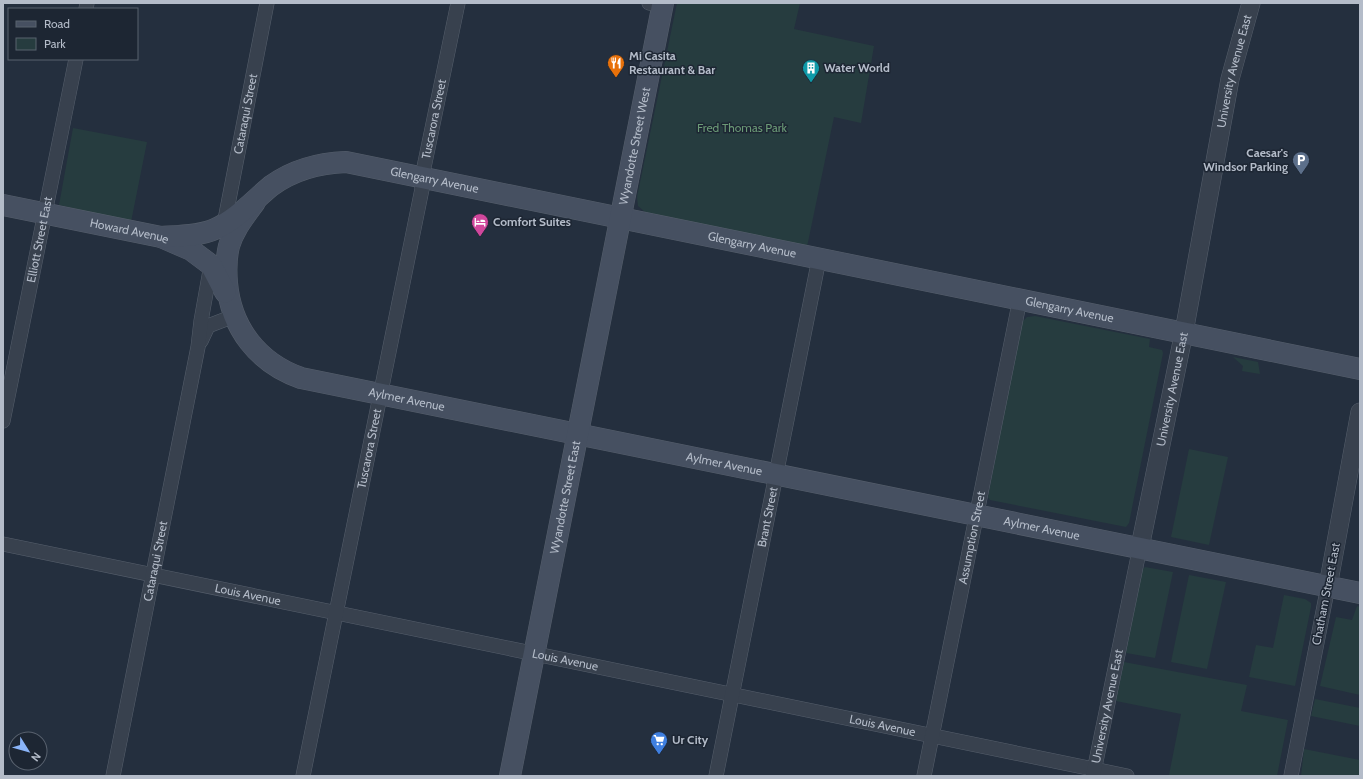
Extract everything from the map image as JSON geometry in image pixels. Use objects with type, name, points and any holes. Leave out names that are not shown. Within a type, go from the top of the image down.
[{"type":"main road","name":"Wyandotte Street West","points":[[620,218],[658,4]]},
{"type":"main road","name":"Glengarry Avenue","points":[[161,237],[213,230],[224,225],[255,202],[271,187],[288,176],[326,162],[346,162],[1360,369]]},
{"type":"main road","name":"Aylmer Avenue","points":[[255,202],[236,229],[229,248],[226,268],[232,308],[252,346],[278,368],[301,378],[1140,547],[1360,593]]},
{"type":"main road","name":"Howard Avenue","points":[[3,205],[161,237],[191,250],[211,265],[232,308]]},
{"type":"main road","name":"Wyandotte Street East","points":[[510,776],[620,218]]},
{"type":"street","name":"Cataraqui Street","points":[[224,225],[267,3]]},
{"type":"street","name":"Tuscarora Street","points":[[303,776],[381,394],[422,189],[422,178],[458,3]]},
{"type":"street","name":"University Avenue East","points":[[1094,773],[1184,332],[1230,79],[1251,3]]},
{"type":"street","name":"Elliott Street East","points":[[3,421],[76,60]]},
{"type":"street","name":"Brant Street","points":[[716,776],[819,259]]},
{"type":"street","name":"Cataraqui Street","points":[[113,776],[198,347],[211,265]]},
{"type":"street","name":"Assumption Street","points":[[924,776],[1020,299]]},
{"type":"street","name":"Cataraqui Street","points":[[198,347],[208,326],[232,308]]},
{"type":"street","name":"Chatham Street East","points":[[1291,776],[1360,412]]},
{"type":"street","name":"Louis Avenue","points":[[3,544],[732,694],[932,736],[1094,773],[1127,776]]},
{"type":"green space","name":"Fred Thomas Park","points":[[677,3],[800,3],[794,29],[874,46],[861,123],[834,117],[807,247],[645,212],[638,206],[637,197]]},
{"type":"green space","points":[[73,128],[147,142],[131,222],[59,205]]},
{"type":"green space","points":[[1035,316],[1150,339],[1149,347],[1162,350],[1163,353],[1129,523],[1126,527],[990,500],[988,497],[1021,323],[1027,317]]},
{"type":"green space","points":[[1233,357],[1258,362],[1260,374],[1242,371],[1243,366]]},
{"type":"green space","points":[[1189,449],[1228,457],[1209,545],[1171,537]]},
{"type":"green space","points":[[1145,567],[1173,572],[1155,658],[1126,653],[1142,570]]},
{"type":"green space","points":[[1189,575],[1226,582],[1207,669],[1171,662]]},
{"type":"green space","points":[[1284,595],[1305,599],[1311,603],[1295,686],[1249,677],[1256,645],[1273,648]]},
{"type":"green space","points":[[1357,606],[1360,607],[1360,695],[1320,686],[1336,617],[1352,620]]},
{"type":"green space","points":[[1124,662],[1247,685],[1241,711],[1288,720],[1277,776],[1169,775],[1181,714],[1116,701]]},
{"type":"green space","points":[[1315,699],[1360,708],[1360,726],[1311,716]]},
{"type":"green space","points":[[1304,749],[1360,760],[1360,776],[1301,776]]},
{"type":"place","name":"Mi Casita Restaurant & Bar","points":[[616,78]]},
{"type":"place","name":"Water World","points":[[811,83]]},
{"type":"place","name":"Caesar's Windsor Parking","points":[[1301,175]]},
{"type":"place","name":"Comfort Suites","points":[[480,237]]},
{"type":"place","name":"Ur City","points":[[659,755]]}]
